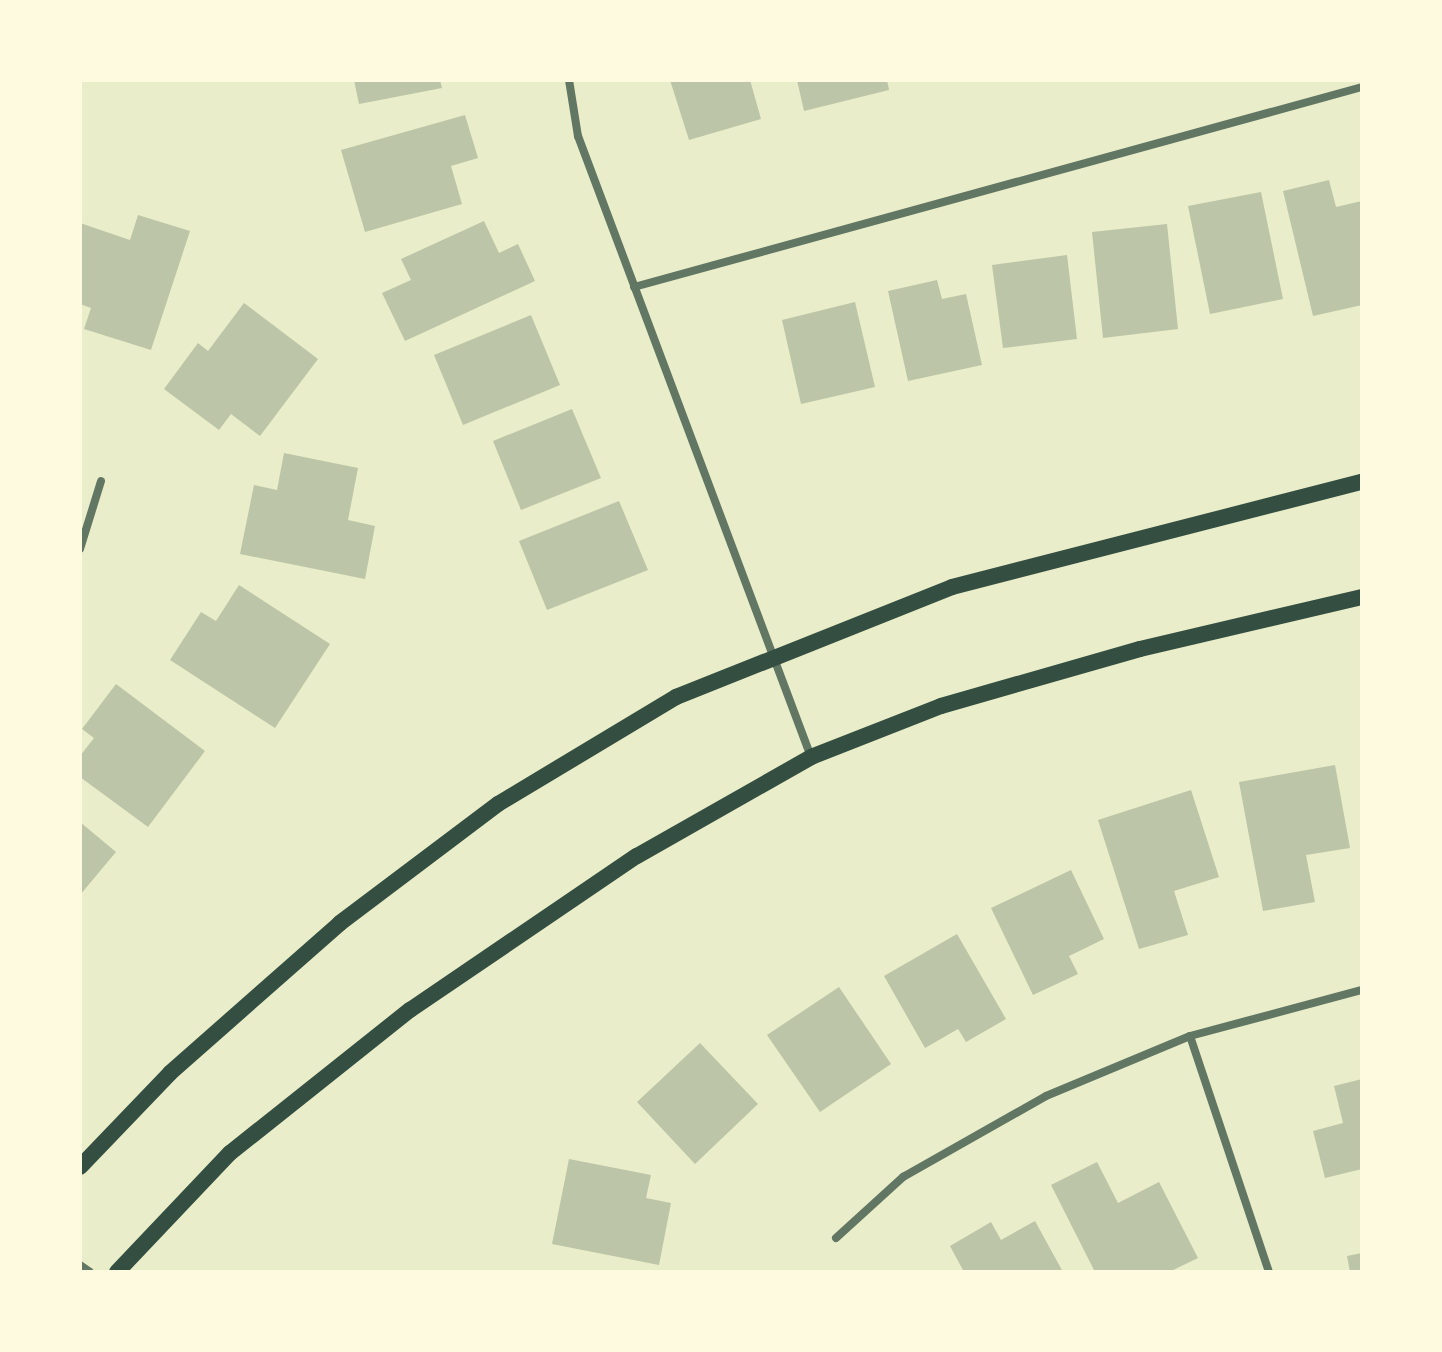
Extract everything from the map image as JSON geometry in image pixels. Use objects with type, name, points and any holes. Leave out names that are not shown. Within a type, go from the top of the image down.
[{"type":"main road","points":[[80,1167],[170,1073],[340,923],[498,804],[676,697],[952,587],[1362,482]]},
{"type":"main road","points":[[117,1272],[230,1153],[410,1010],[637,856],[811,757],[941,706],[1140,649],[1362,597]]},
{"type":"street","points":[[569,80],[578,136],[771,658],[811,757]]},
{"type":"street","points":[[634,287],[1362,87]]},
{"type":"street","points":[[80,549],[101,481]]},
{"type":"street","points":[[836,1238],[903,1177],[1046,1096],[1190,1036],[1362,990]]},
{"type":"street","points":[[1190,1036],[1269,1272]]},
{"type":"street","points":[[80,1265],[90,1272]]},
{"type":"building","points":[[354,80],[440,80],[442,88],[359,104]]},
{"type":"building","points":[[670,80],[750,80],[761,119],[689,140]]},
{"type":"building","points":[[797,80],[887,80],[889,90],[804,111]]},
{"type":"building","points":[[465,115],[478,158],[451,166],[462,204],[365,232],[341,150]]},
{"type":"building","points":[[1329,180],[1336,207],[1362,201],[1362,305],[1313,316],[1283,191]]},
{"type":"building","points":[[1261,192],[1283,299],[1210,314],[1188,206]]},
{"type":"building","points":[[138,215],[190,231],[151,350],[84,329],[91,308],[80,304],[80,223],[130,240]]},
{"type":"building","points":[[484,221],[499,253],[518,244],[535,281],[405,341],[382,293],[411,280],[401,259]]},
{"type":"building","points":[[1167,224],[1178,329],[1103,338],[1092,232]]},
{"type":"building","points":[[1067,255],[1077,339],[1003,348],[992,265]]},
{"type":"building","points":[[937,280],[942,299],[966,294],[982,365],[908,381],[888,291]]},
{"type":"building","points":[[855,302],[875,387],[801,404],[782,320]]},
{"type":"building","points":[[244,303],[318,359],[260,436],[231,414],[219,430],[164,389],[198,343],[208,351]]},
{"type":"building","points":[[531,315],[560,385],[463,425],[434,355]]},
{"type":"building","points":[[572,409],[601,478],[521,510],[493,441]]},
{"type":"building","points":[[284,453],[358,468],[348,520],[375,526],[365,579],[240,554],[254,485],[277,490]]},
{"type":"building","points":[[619,501],[648,570],[547,610],[519,541]]},
{"type":"building","points":[[239,585],[330,644],[275,728],[170,660],[201,612],[216,621]]},
{"type":"building","points":[[116,684],[205,751],[148,827],[80,777],[80,756],[94,738],[82,729]]},
{"type":"building","points":[[1335,765],[1350,848],[1306,855],[1315,902],[1263,911],[1239,782]]},
{"type":"building","points":[[1191,790],[1219,877],[1174,891],[1188,935],[1139,949],[1098,820]]},
{"type":"building","points":[[80,822],[116,852],[80,895]]},
{"type":"building","points":[[1071,870],[1104,939],[1069,956],[1078,974],[1033,995],[991,908]]},
{"type":"building","points":[[957,934],[1006,1019],[966,1042],[958,1029],[925,1048],[884,976]]},
{"type":"building","points":[[839,987],[891,1064],[820,1112],[767,1035]]},
{"type":"building","points":[[700,1043],[758,1104],[695,1164],[637,1102]]},
{"type":"building","points":[[1362,1079],[1362,1169],[1325,1178],[1313,1131],[1343,1123],[1334,1086]]},
{"type":"building","points":[[569,1159],[651,1175],[646,1198],[671,1203],[659,1265],[552,1244]]},
{"type":"building","points":[[1097,1162],[1118,1203],[1159,1182],[1198,1258],[1169,1272],[1095,1272],[1051,1185]]},
{"type":"building","points":[[1035,1221],[1063,1272],[964,1272],[950,1246],[991,1222],[1001,1240]]},
{"type":"building","points":[[1362,1253],[1362,1272],[1350,1272],[1347,1256]]}]
